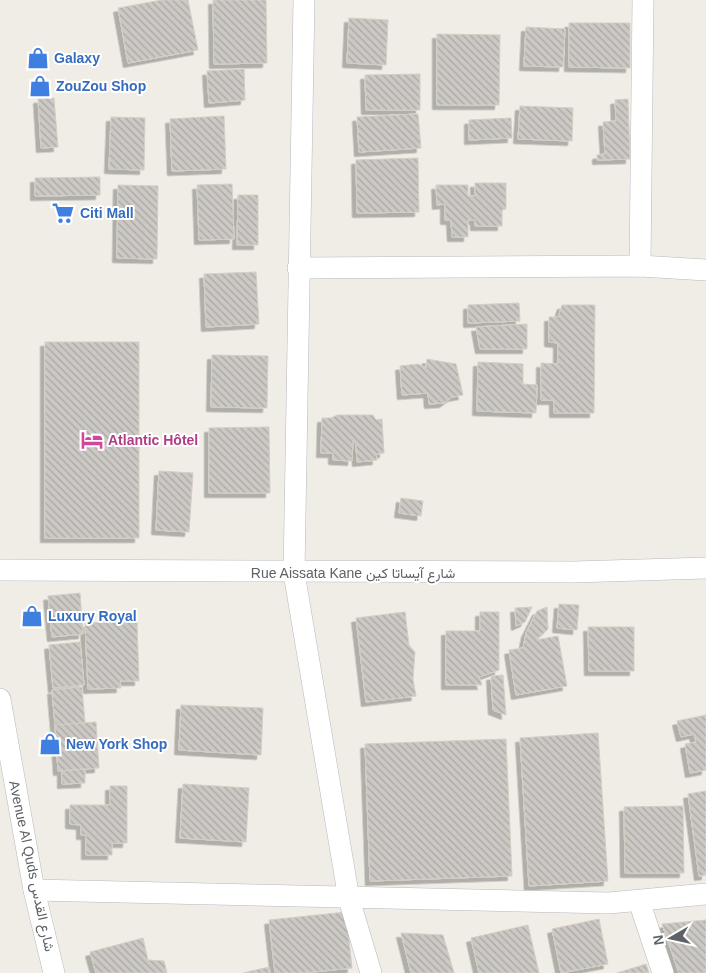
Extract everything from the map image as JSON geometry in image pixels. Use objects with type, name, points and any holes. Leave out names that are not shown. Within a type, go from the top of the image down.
[{"type":"street","points":[[304,0],[294,573],[349,899],[370,973]]},
{"type":"street","points":[[640,266],[643,0]]},
{"type":"street","points":[[298,268],[640,266],[706,270]]},
{"type":"street","name":"Rue Aissata Kane شارع آيساتا كين","points":[[0,570],[294,573],[574,572],[706,568]]},
{"type":"street","name":"Avenue Al Quds شارع القدس","points":[[0,705],[34,890],[54,973]]},
{"type":"street","points":[[34,890],[349,899],[639,901],[706,894]]},
{"type":"street","points":[[639,901],[663,973]]},
{"type":"building","points":[[162,0],[188,0],[198,50],[128,63],[118,8]]},
{"type":"building","points":[[213,0],[266,0],[267,63],[214,64]]},
{"type":"building","points":[[349,18],[388,20],[386,65],[347,63]]},
{"type":"building","points":[[569,23],[630,23],[630,68],[569,67]]},
{"type":"building","points":[[526,27],[565,29],[563,67],[524,66]]},
{"type":"building","points":[[437,34],[500,35],[499,105],[437,105]]},
{"type":"building","points":[[244,69],[245,100],[209,103],[207,71]]},
{"type":"building","points":[[420,74],[420,110],[366,110],[365,75]]},
{"type":"building","points":[[54,98],[58,147],[41,148],[38,99]]},
{"type":"building","points":[[628,99],[630,159],[597,160],[597,155],[605,154],[603,122],[616,121],[615,100]]},
{"type":"building","points":[[520,106],[573,108],[572,141],[518,139]]},
{"type":"building","points":[[418,114],[421,148],[359,152],[357,117]]},
{"type":"building","points":[[224,116],[226,169],[172,171],[170,119]]},
{"type":"building","points":[[111,117],[145,118],[144,170],[109,169]]},
{"type":"building","points":[[511,118],[512,138],[469,140],[469,120]]},
{"type":"building","points":[[418,158],[419,212],[357,213],[356,160]]},
{"type":"building","points":[[100,177],[100,195],[35,196],[35,178]]},
{"type":"building","points":[[475,183],[506,183],[506,209],[502,210],[502,226],[475,226],[475,220],[468,220],[468,237],[452,237],[451,220],[445,220],[445,204],[437,205],[436,185],[468,185],[468,196],[475,196]]},
{"type":"building","points":[[232,184],[234,239],[199,240],[197,185]]},
{"type":"building","points":[[118,185],[158,186],[157,259],[117,258]]},
{"type":"building","points":[[238,195],[258,195],[258,245],[237,245]]},
{"type":"building","points":[[256,272],[259,324],[206,327],[204,274]]},
{"type":"building","points":[[519,303],[520,321],[468,323],[468,305]]},
{"type":"building","points":[[562,305],[595,305],[594,413],[554,413],[554,400],[541,400],[541,363],[558,364],[558,343],[549,342],[549,317],[558,317]]},
{"type":"building","points":[[527,324],[527,349],[480,349],[476,327]]},
{"type":"building","name":"Atlantic Hôtel","points":[[45,342],[139,342],[139,538],[45,538]]},
{"type":"building","points":[[212,355],[268,356],[267,408],[211,407]]},
{"type":"building","points":[[427,359],[456,364],[463,395],[452,397],[444,403],[429,404],[428,393],[402,395],[400,366],[418,364],[426,368]]},
{"type":"building","points":[[478,362],[523,364],[523,384],[537,385],[536,413],[477,411]]},
{"type":"building","points":[[337,415],[373,415],[376,420],[382,419],[384,453],[376,454],[377,460],[357,462],[356,444],[353,440],[352,461],[333,460],[333,453],[321,453],[322,418],[331,418]]},
{"type":"building","points":[[269,427],[270,493],[209,493],[209,428]]},
{"type":"building","points":[[159,471],[193,473],[189,532],[156,530]]},
{"type":"building","points":[[401,498],[423,501],[421,516],[399,513]]},
{"type":"building","points":[[80,593],[83,634],[52,637],[48,596]]},
{"type":"building","points":[[559,604],[579,605],[577,630],[557,628]]},
{"type":"building","points":[[532,607],[525,622],[516,626],[515,608]]},
{"type":"building","points":[[547,607],[548,629],[536,640],[558,636],[567,686],[516,695],[509,650],[523,648],[526,633],[537,611]]},
{"type":"building","points":[[405,612],[409,645],[415,652],[413,679],[416,696],[366,702],[356,618]]},
{"type":"building","points":[[480,612],[499,612],[499,670],[479,677],[482,685],[446,685],[446,631],[480,631]]},
{"type":"building","points":[[137,621],[139,681],[120,681],[121,688],[88,689],[85,623]]},
{"type":"building","points":[[588,627],[634,627],[634,671],[589,671]]},
{"type":"building","points":[[80,642],[84,685],[53,688],[49,645]]},
{"type":"building","points":[[503,675],[506,715],[493,710],[491,676]]},
{"type":"building","points":[[82,687],[85,723],[55,725],[52,690]]},
{"type":"building","points":[[181,705],[263,708],[261,755],[179,750]]},
{"type":"building","points":[[706,715],[706,770],[690,773],[685,744],[696,742],[694,734],[681,737],[677,721]]},
{"type":"building","points":[[96,722],[99,768],[58,771],[55,725]]},
{"type":"building","points":[[598,733],[608,881],[529,886],[520,738]]},
{"type":"building","points":[[506,739],[512,876],[370,881],[365,744]]},
{"type":"building","points":[[85,769],[85,783],[62,784],[62,771]]},
{"type":"building","points":[[183,784],[249,788],[246,842],[180,838]]},
{"type":"building","points":[[110,786],[127,786],[127,843],[112,843],[112,855],[86,855],[86,835],[81,835],[81,825],[70,824],[70,805],[110,805]]},
{"type":"building","points":[[706,791],[706,875],[699,876],[688,794]]},
{"type":"building","points":[[683,806],[684,873],[625,873],[624,807]]},
{"type":"building","points":[[346,912],[352,968],[303,973],[275,973],[269,920]]},
{"type":"building","points":[[599,919],[608,964],[561,973],[552,929]]},
{"type":"building","points":[[706,920],[706,973],[679,973],[662,924]]},
{"type":"building","points":[[528,925],[539,973],[479,973],[471,938]]},
{"type":"building","points":[[401,933],[443,935],[454,973],[411,973]]},
{"type":"building","points":[[143,938],[148,960],[164,961],[167,973],[96,973],[90,952]]},
{"type":"building","points":[[646,964],[649,973],[617,973]]},
{"type":"building","points":[[269,967],[270,973],[243,973]]},
{"type":"place","name":"Galaxy","points":[[38,58]]},
{"type":"place","name":"ZouZou Shop","points":[[40,86]]},
{"type":"place","name":"Citi Mall","points":[[63,213]]},
{"type":"place","name":"Atlantic Hôtel","points":[[92,440]]},
{"type":"place","name":"Luxury Royal","points":[[32,616]]},
{"type":"place","name":"New York Shop","points":[[50,744]]}]
